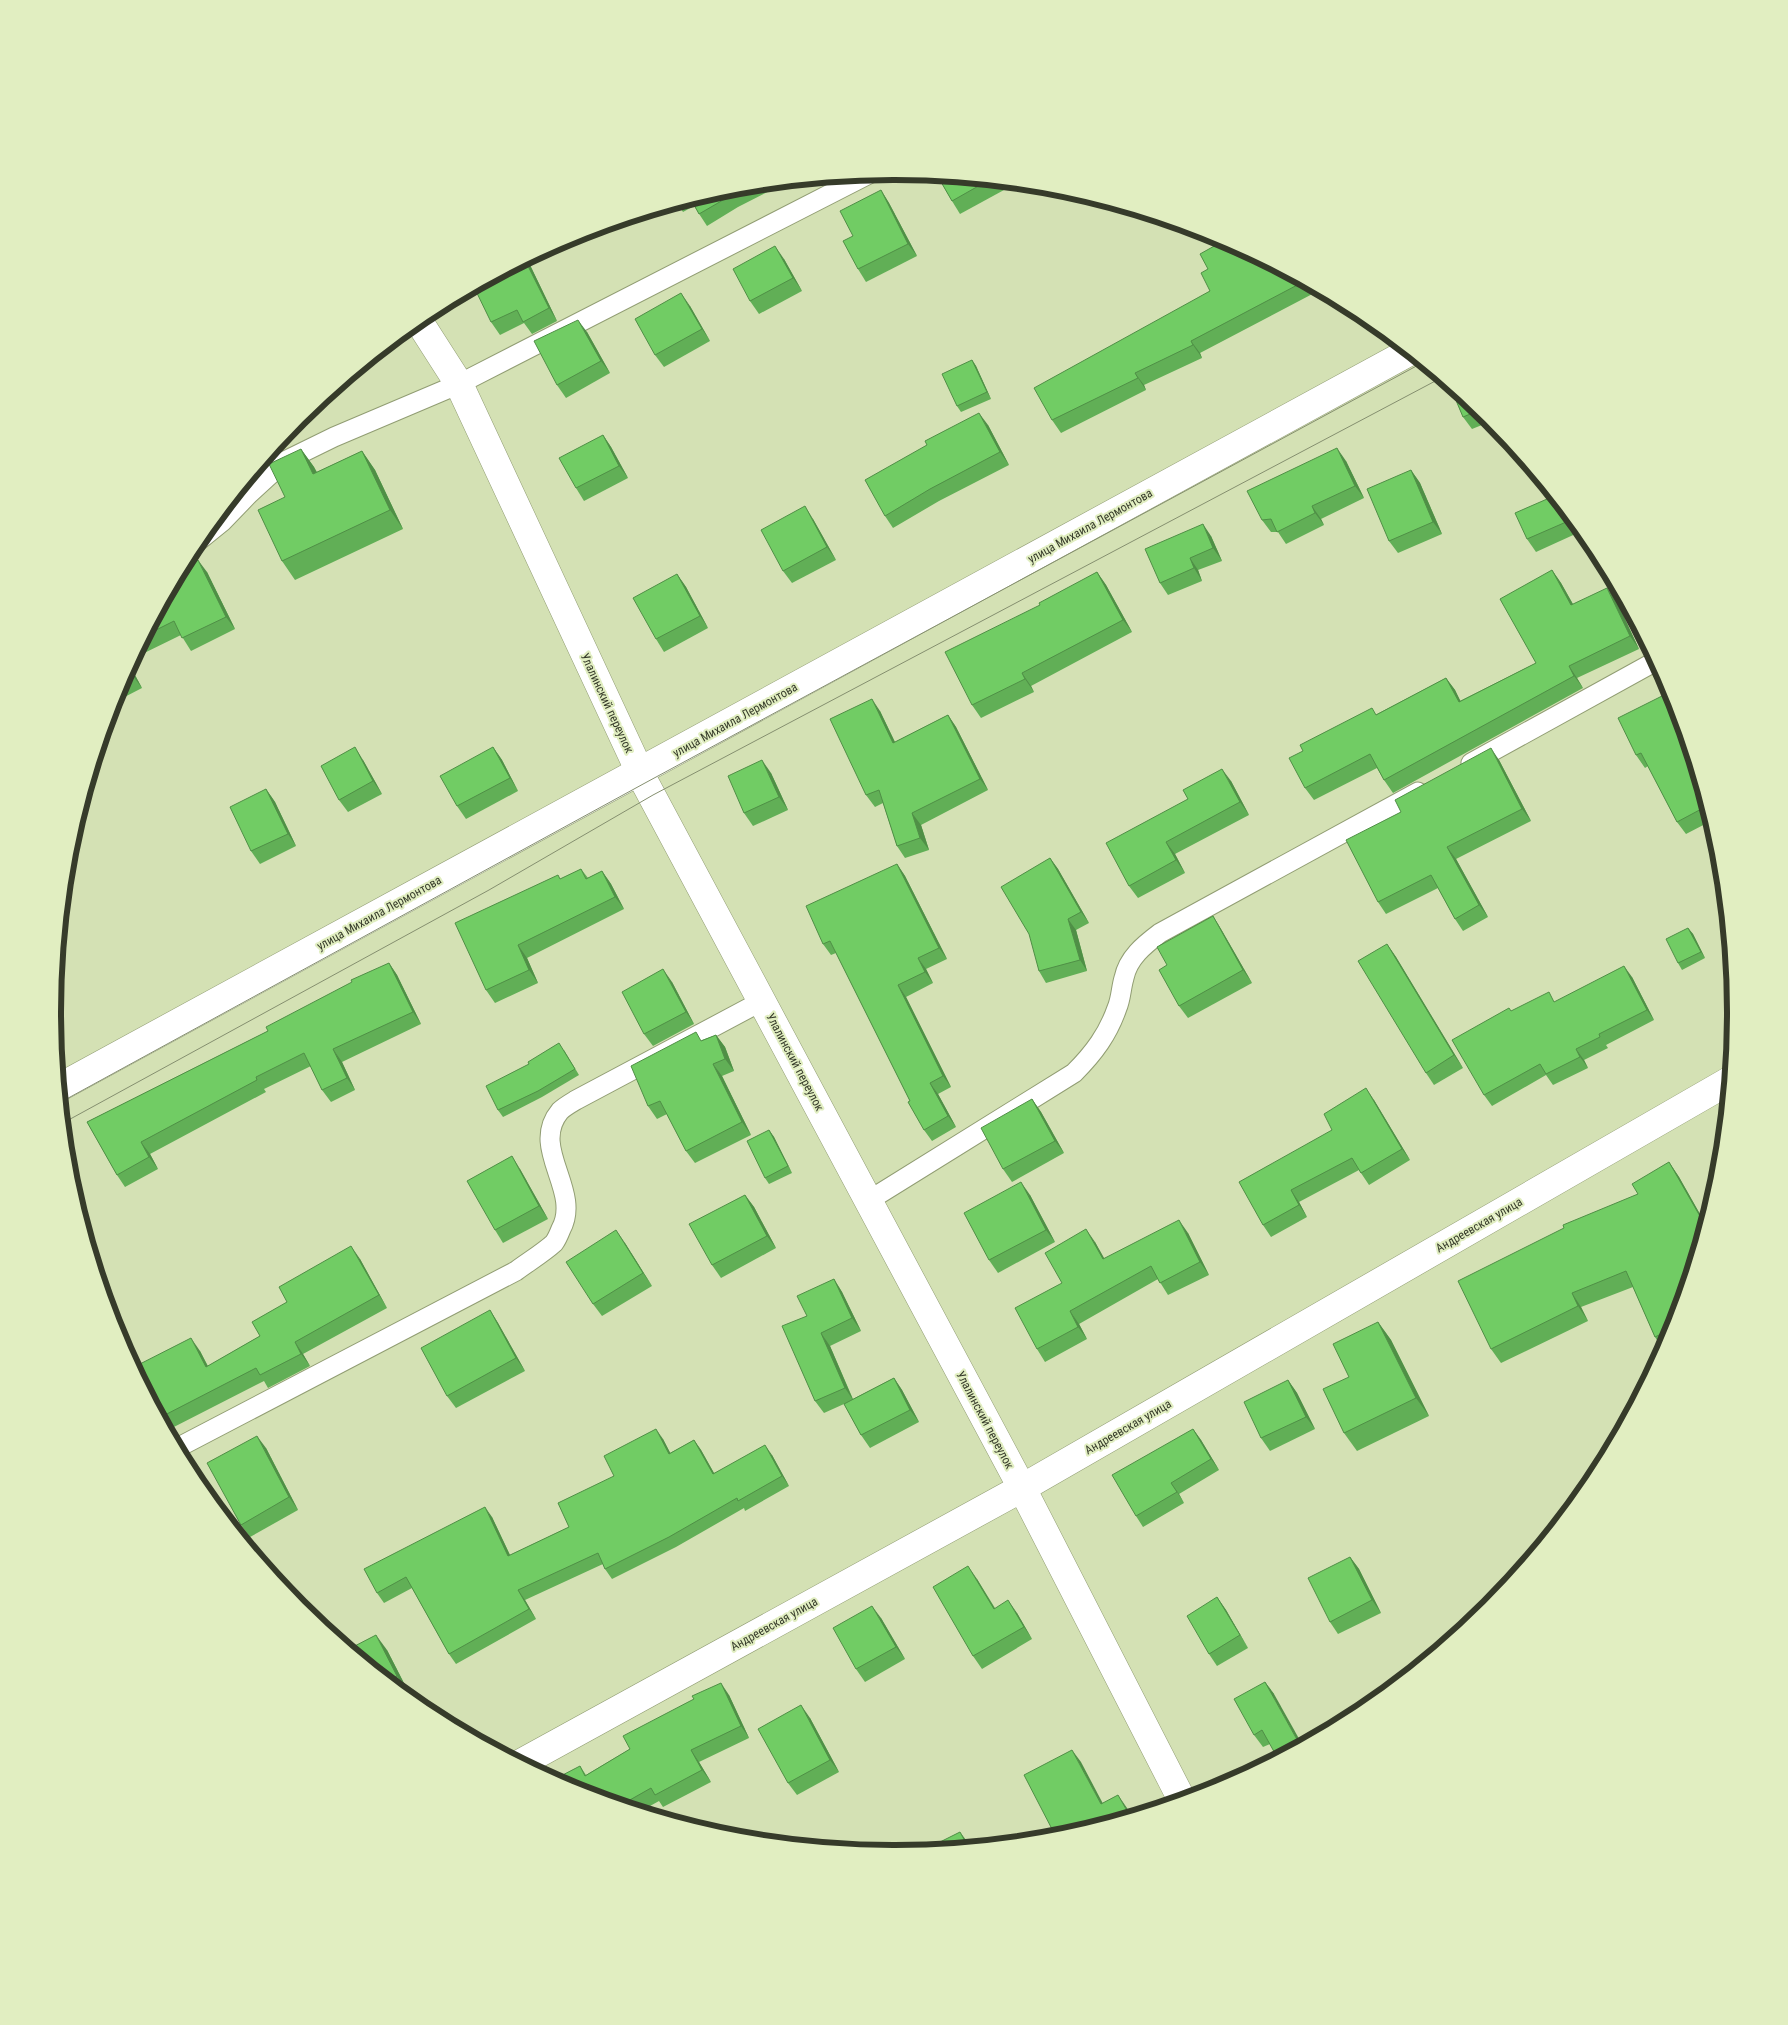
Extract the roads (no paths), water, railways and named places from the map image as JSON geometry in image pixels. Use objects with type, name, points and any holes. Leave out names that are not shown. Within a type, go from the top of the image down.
[{"type":"street","name":"Улалинский переулок","points":[[422,326],[459,384],[639,772],[1022,1488],[1179,1795]]},
{"type":"street","name":"улица Михаила Лермонтова","points":[[65,1084],[1405,355]]},
{"type":"street","name":"Андреевская улица","points":[[528,1760],[1022,1488],[1723,1084]]},
{"type":"lane","points":[[224,519],[248,494],[285,461],[334,436],[459,384],[853,182]]},
{"type":"lane","points":[[1456,771],[1650,664]]},
{"type":"lane","points":[[868,1201],[1074,1073],[1089,1058],[1107,1032],[1118,1006],[1128,964],[1136,953],[1160,933],[1430,785]]},
{"type":"lane","points":[[183,1445],[516,1271],[555,1242],[564,1224],[567,1207],[560,1176],[549,1146],[550,1131],[560,1111],[576,1100],[762,1001]]},
{"type":"tram line","points":[[66,1099],[645,783],[1418,365]]},
{"type":"tram line","points":[[68,1120],[489,890],[653,795],[1436,381]]}]
